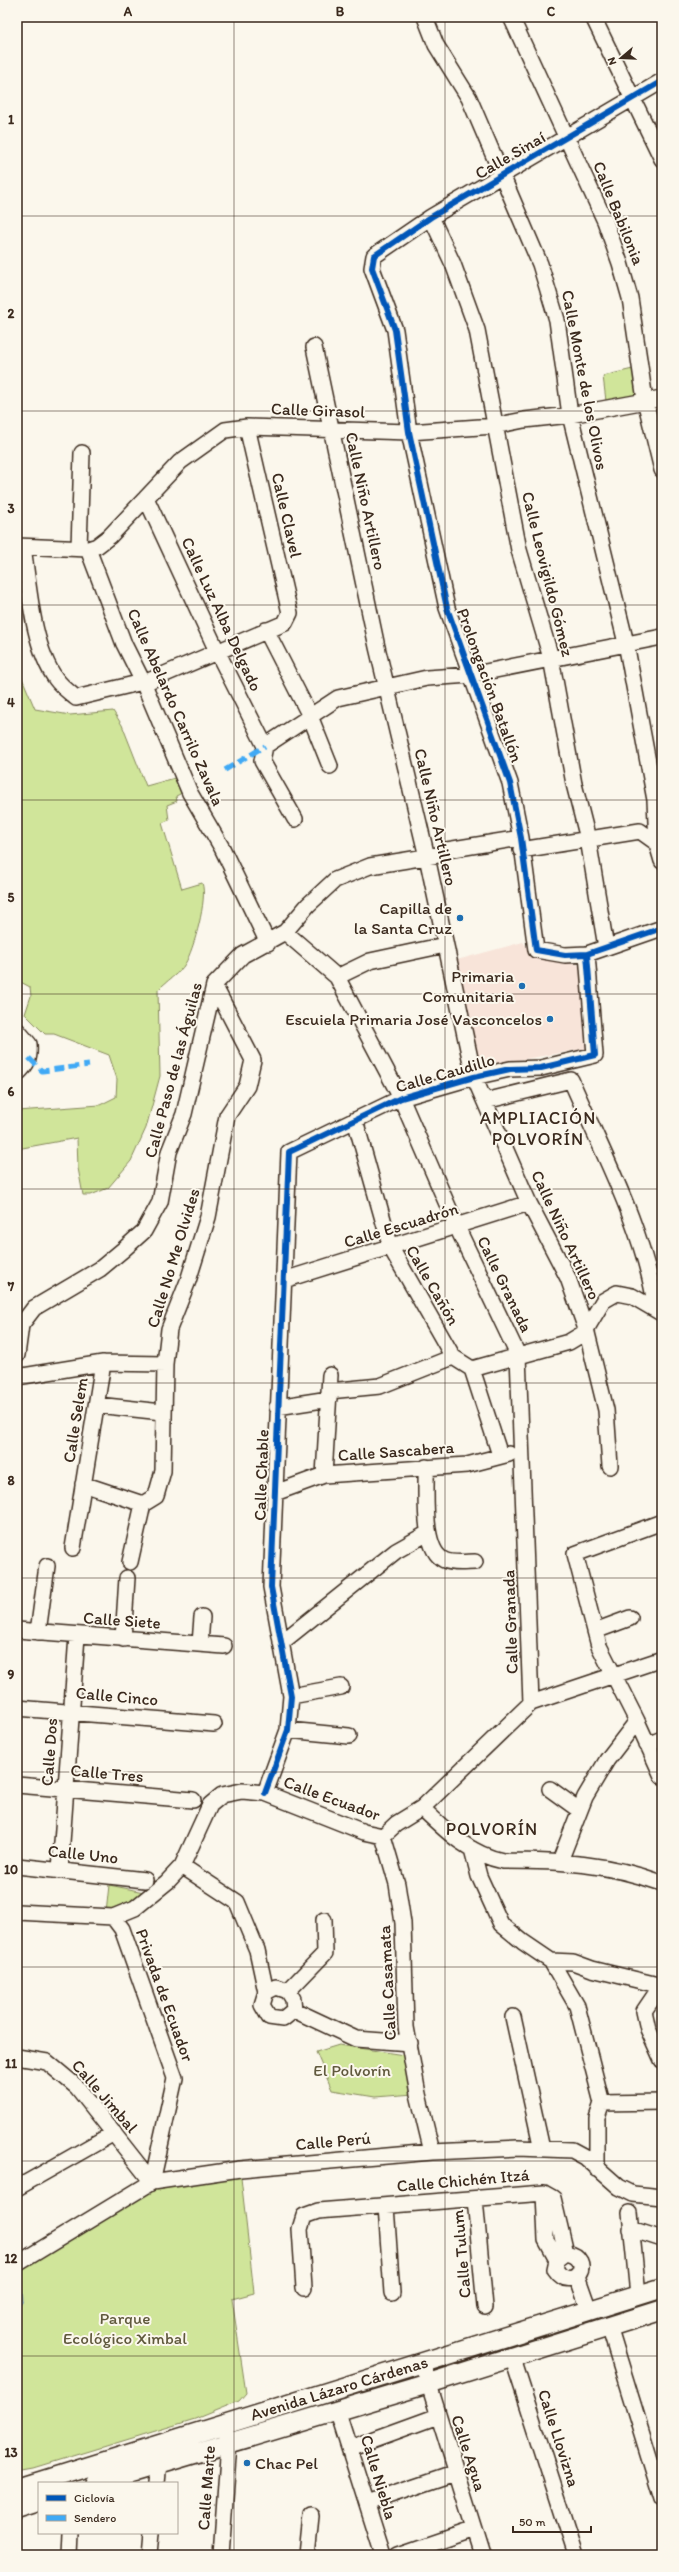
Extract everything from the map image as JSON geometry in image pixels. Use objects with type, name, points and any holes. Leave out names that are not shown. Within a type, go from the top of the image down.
[{"type":"main road","name":"Avenida Lázaro Cárdenas","points":[[51,2482],[71,2478],[224,2424],[662,2288]]},
{"type":"main road","name":"Avenida Lázaro Cárdenas","points":[[99,2482],[158,2463],[427,2384],[662,2310]]},
{"type":"main road","name":"Avenida Lázaro Cárdenas","points":[[17,2489],[38,2485]]},
{"type":"main road","points":[[17,2508],[38,2501]]},
{"type":"street","name":"Calle Monte de los Olivos","points":[[424,17],[436,45],[469,98],[540,264],[557,320],[570,416],[626,643],[655,800],[662,861]]},
{"type":"street","name":"Calle Babilonia","points":[[511,17],[605,221],[620,263],[630,298],[645,400],[662,470]]},
{"type":"street","points":[[593,17],[662,159]]},
{"type":"street","name":"Calle Sinaí","points":[[374,256],[431,216],[502,176],[662,81]]},
{"type":"street","name":"Calle Leovigildo Gómez","points":[[431,216],[453,264],[477,330],[494,426],[520,550],[551,658],[574,784],[588,838],[606,947]]},
{"type":"street","name":"Prolongación Batallón","points":[[374,256],[372,268],[396,330],[410,432],[447,608],[510,783],[521,844],[536,950],[565,955],[587,954]]},
{"type":"street","name":"Calle Niño Artillero","points":[[314,347],[386,686],[427,857],[444,945],[474,1077],[529,1204],[568,1278],[586,1329],[606,1410],[610,1466]]},
{"type":"street","name":"Calle Girasol","points":[[84,548],[97,546],[110,536],[180,462],[224,430],[247,427],[410,432],[494,426],[524,420],[570,416],[645,400],[662,398]]},
{"type":"street","name":"Calle Clavel","points":[[247,427],[290,613],[284,623],[266,630]]},
{"type":"street","points":[[82,453],[84,548],[20,546],[35,619],[46,662],[56,680],[76,698],[143,682],[266,630],[310,716],[330,766]]},
{"type":"street","name":"Calle Luz Alba Delgado","points":[[146,498],[217,651],[265,746]]},
{"type":"street","name":"Calle Abelardo Carrilo Zavala","points":[[84,548],[124,644],[143,682],[190,793],[222,848],[268,943]]},
{"type":"street","points":[[295,819],[262,761],[265,746],[338,698],[427,678],[470,675],[662,637]]},
{"type":"street","name":"Calle Paso de las Águilas","points":[[17,1356],[21,1325],[34,1308],[88,1276],[124,1249],[144,1231],[160,1202],[169,1152],[184,1114],[214,985],[243,955],[268,943],[285,932],[308,905],[335,880],[370,866],[427,857],[447,850],[588,838],[640,831],[659,845]]},
{"type":"street","points":[[587,954],[662,928]]},
{"type":"street","name":"Calle Granada","points":[[285,932],[337,977],[401,1098],[457,1227],[518,1355],[520,1452],[526,1532],[531,1704]]},
{"type":"street","points":[[337,977],[370,961],[444,945]]},
{"type":"street","name":"Calle Caudillo","points":[[289,1152],[401,1098],[474,1077],[510,1069],[541,1068],[595,1055],[587,954]]},
{"type":"street","name":"Calle No Me Olvides","points":[[144,1504],[156,1496],[163,1472],[162,1412],[164,1364],[169,1329],[188,1281],[208,1217],[227,1116],[247,1086],[253,1060],[214,985]]},
{"type":"street","points":[[17,1030],[29,1044],[30,1058],[17,1074]]},
{"type":"street","points":[[485,1101],[571,1080],[632,1222],[651,1276],[659,1311]]},
{"type":"street","name":"Calle Cañón","points":[[356,1120],[391,1248],[453,1357]]},
{"type":"street","name":"Calle Chable","points":[[265,1793],[288,1730],[291,1696],[271,1587],[277,1407],[289,1152]]},
{"type":"street","name":"Calle Escuadrón","points":[[284,1280],[529,1204]]},
{"type":"street","points":[[472,1368],[569,1342],[584,1333],[603,1301],[617,1293],[632,1296],[659,1311]]},
{"type":"street","points":[[277,1407],[329,1395],[380,1386],[453,1357],[472,1368],[500,1455]]},
{"type":"street","points":[[17,1377],[103,1363],[164,1364]]},
{"type":"street","name":"Calle Selem","points":[[73,1548],[103,1363]]},
{"type":"street","points":[[324,1476],[330,1375]]},
{"type":"street","points":[[97,1405],[162,1412]]},
{"type":"street","name":"Calle Sascabera","points":[[275,1493],[324,1476],[467,1465],[500,1455],[520,1452]]},
{"type":"street","points":[[426,1467],[428,1533],[433,1551],[444,1560],[475,1562]]},
{"type":"street","points":[[83,1484],[144,1504],[130,1562]]},
{"type":"street","points":[[662,1522],[575,1554],[599,1646],[637,1721],[662,1776]]},
{"type":"street","points":[[281,1643],[396,1551],[428,1533]]},
{"type":"street","points":[[38,1632],[47,1566]]},
{"type":"street","points":[[123,1639],[128,1578]]},
{"type":"street","points":[[200,1644],[202,1617]]},
{"type":"street","points":[[595,1631],[630,1618]]},
{"type":"street","name":"Calle Siete","points":[[17,1630],[77,1636],[224,1646]]},
{"type":"street","name":"Calle Dos","points":[[60,1870],[77,1636]]},
{"type":"street","name":"Calle Ecuador","points":[[17,1912],[113,1917],[134,1908],[167,1882],[182,1866],[210,1805],[222,1795],[242,1791],[265,1793],[364,1832],[383,1836],[396,1824],[422,1808],[531,1704],[662,1659]]},
{"type":"street","points":[[291,1696],[341,1687]]},
{"type":"street","name":"Calle Cinco","points":[[17,1708],[71,1711],[214,1724]]},
{"type":"street","points":[[560,1861],[580,1810],[607,1760],[637,1721]]},
{"type":"street","points":[[288,1730],[349,1736]]},
{"type":"street","points":[[647,1745],[662,1739]]},
{"type":"street","name":"Calle Tres","points":[[17,1785],[193,1800]]},
{"type":"street","points":[[550,1789],[580,1810]]},
{"type":"street","points":[[422,1808],[453,1837],[472,1849],[491,1858],[503,1861],[560,1861],[586,1863],[639,1875],[662,1883]]},
{"type":"street","name":"Calle Casamata","points":[[383,1836],[397,1884],[403,1923],[404,1998],[418,2094],[432,2152]]},
{"type":"street","points":[[472,1849],[479,1876],[501,1924],[551,1961],[577,2006],[602,2103],[597,2118],[597,2169]]},
{"type":"street","name":"Calle Uno","points":[[17,1866],[145,1880]]},
{"type":"street","points":[[182,1866],[237,1902],[257,1950],[266,1992],[262,2005],[269,2017],[283,2019],[294,2010]]},
{"type":"street","name":"Privada de Ecuador","points":[[113,1917],[122,1929],[175,2078],[152,2182]]},
{"type":"street","points":[[288,1991],[325,1953],[324,1920]]},
{"type":"street","points":[[551,1961],[573,1962],[592,1969],[647,1981],[661,1986],[644,2011],[648,2028],[662,2060]]},
{"type":"street","points":[[266,1992],[276,1987],[288,1991],[293,1999],[294,2010]]},
{"type":"street","points":[[294,2010],[356,2039],[410,2043]]},
{"type":"street","points":[[513,2017],[542,2149]]},
{"type":"street","name":"Calle Jimbal","points":[[17,2057],[47,2062],[76,2087],[152,2182]]},
{"type":"street","points":[[602,2103],[662,2102]]},
{"type":"street","points":[[17,2188],[114,2134]]},
{"type":"street","name":"Calle Perú","points":[[17,2264],[152,2182],[240,2169],[432,2152],[542,2149],[572,2150],[585,2158],[619,2187],[633,2194],[662,2197]]},
{"type":"street","name":"Calle Chichén Itzá","points":[[304,2288],[300,2229],[304,2216],[318,2211],[544,2193],[553,2198],[561,2257],[556,2270],[560,2277],[569,2280],[577,2276],[589,2310]]},
{"type":"street","name":"Calle Tulum","points":[[475,2199],[485,2307]]},
{"type":"street","name":"Calle Chichén Itzá","points":[[386,2206],[392,2293]]},
{"type":"street","points":[[630,2213],[638,2295]]},
{"type":"street","points":[[631,2229],[662,2239]]},
{"type":"street","points":[[609,2326],[662,2499]]},
{"type":"street","name":"Calle Llovizna","points":[[512,2356],[576,2555]]},
{"type":"street","name":"Calle Agua","points":[[422,2362],[427,2384],[482,2555]]},
{"type":"street","name":"Calle Niebla","points":[[337,2410],[384,2555]]},
{"type":"street","points":[[350,2448],[438,2416]]},
{"type":"street","name":"Calle Marte","points":[[221,2555],[229,2443],[224,2424]]},
{"type":"street","points":[[156,2482],[158,2463]]},
{"type":"street","points":[[367,2503],[456,2474]]},
{"type":"street","points":[[307,2555],[311,2516]]},
{"type":"street","points":[[398,2555],[474,2529]]},
{"type":"street","points":[[70,2555],[71,2534]]},
{"type":"street","points":[[150,2555],[152,2534]]},
{"type":"shaded area","name":"Primaria Comunitaria","points":[[523,942],[535,957],[580,965],[589,1048],[479,1067],[457,960]]},
{"type":"green space","points":[[637,368],[640,395],[606,401],[603,376]]},
{"type":"green space","points":[[17,666],[35,709],[70,715],[113,711],[122,725],[146,786],[175,778],[178,786],[181,785],[186,791],[176,796],[177,801],[167,805],[169,820],[162,823],[182,889],[202,883],[203,890],[202,911],[189,957],[180,971],[158,990],[160,1076],[146,1128],[131,1161],[108,1188],[91,1195],[83,1195],[78,1168],[77,1138],[17,1149],[17,1111],[100,1105],[116,1097],[117,1079],[109,1055],[54,1034],[45,1034],[25,1014],[31,996],[30,987],[17,980]]},
{"type":"green space","points":[[109,1885],[149,1893],[132,1907],[106,1913]]},
{"type":"green space","name":"El Polvorín","points":[[339,2045],[404,2055],[414,2094],[375,2097],[332,2090],[316,2052]]},
{"type":"green space","name":"Parque Ecológico Ximbal","points":[[240,2169],[254,2293],[232,2299],[246,2393],[239,2401],[195,2419],[34,2468],[17,2471],[17,2265],[149,2190]]},
{"type":"water","points":[[17,2287],[22,2289],[23,2301],[17,2310]]},
{"type":"marked path","points":[[225,770],[265,746]]},
{"type":"marked path","points":[[29,1058],[42,1071],[89,1065]]},
{"type":"cycle path","points":[[662,81],[431,217],[374,256],[372,268],[395,330],[409,432],[447,608],[510,783],[521,838],[536,950],[565,955],[587,954],[662,928]]},
{"type":"cycle path","points":[[265,1793],[288,1730],[291,1696],[271,1587],[289,1152],[401,1098],[474,1077],[510,1069],[541,1068],[595,1055],[587,954]]},
{"type":"place","name":"Capilla de la Santa Cruz","points":[[460,918]]},
{"type":"place","name":"Primaria Comunitaria","points":[[522,986]]},
{"type":"place","name":"Escuiela Primaria José Vasconcelos","points":[[550,1019]]},
{"type":"place","name":"Chac Pel","points":[[247,2463]]},
{"type":"district","name":"AMPLIACIÓN POLVORÍN","points":[[538,1128]]},
{"type":"district","name":"POLVORÍN","points":[[492,1829]]}]
